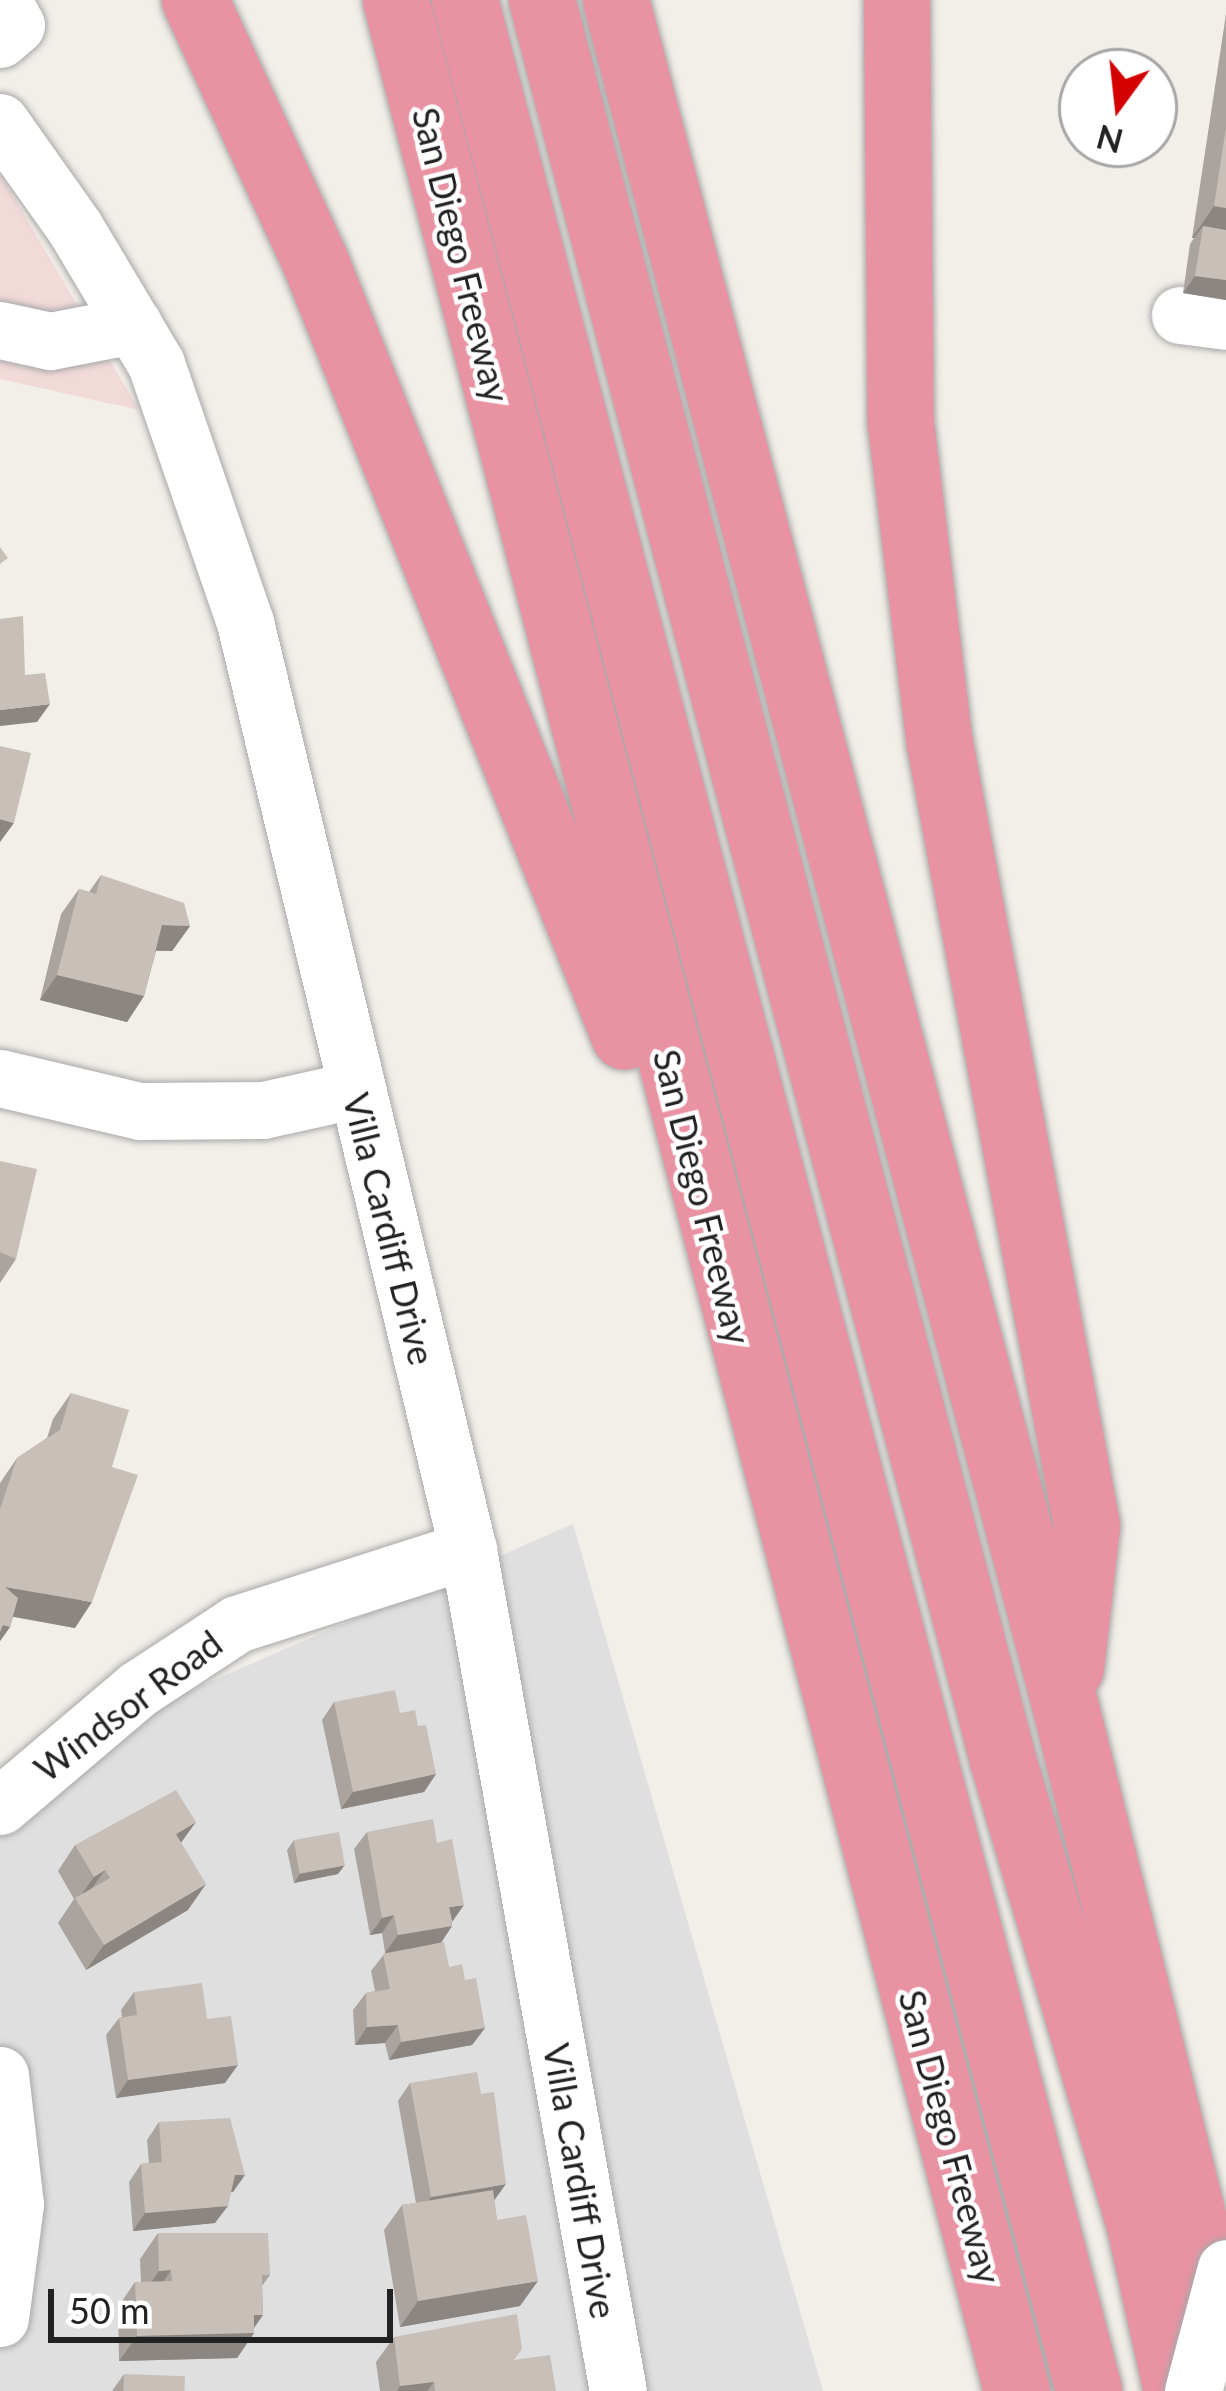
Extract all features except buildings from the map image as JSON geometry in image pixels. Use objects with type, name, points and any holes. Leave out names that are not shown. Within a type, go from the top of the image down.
[{"type":"highway","points":[[195,0],[316,263],[724,1286]]},
{"type":"highway","name":"San Diego Freeway","points":[[395,0],[724,1286],[1017,2391]]},
{"type":"highway","points":[[465,0],[1089,2391]]},
{"type":"highway","points":[[542,0],[1003,1760],[1142,2230],[1177,2391]]},
{"type":"highway","points":[[616,0],[1066,1708],[1226,2350]]},
{"type":"highway","points":[[897,0],[901,424],[940,743],[1087,1526],[1066,1708]]},
{"type":"street","points":[[0,39],[16,25],[2,0]]},
{"type":"street","name":"Villa Cardiff Drive","points":[[0,122],[156,364],[245,622],[468,1550],[618,2391]]},
{"type":"street","points":[[0,330],[50,341],[133,325]]},
{"type":"street","points":[[0,1078],[140,1111],[263,1111],[355,1090]]},
{"type":"street","name":"Windsor Road","points":[[0,1806],[138,1689],[237,1624],[468,1550]]},
{"type":"street","points":[[0,2075],[15,2204],[0,2318]]},
{"type":"street","points":[[1193,2391],[1226,2268]]},
{"type":"shaded area","points":[[0,174],[139,410],[0,379]]},
{"type":"shaded area","points":[[573,1524],[823,2391],[0,2391],[0,1773]]}]
